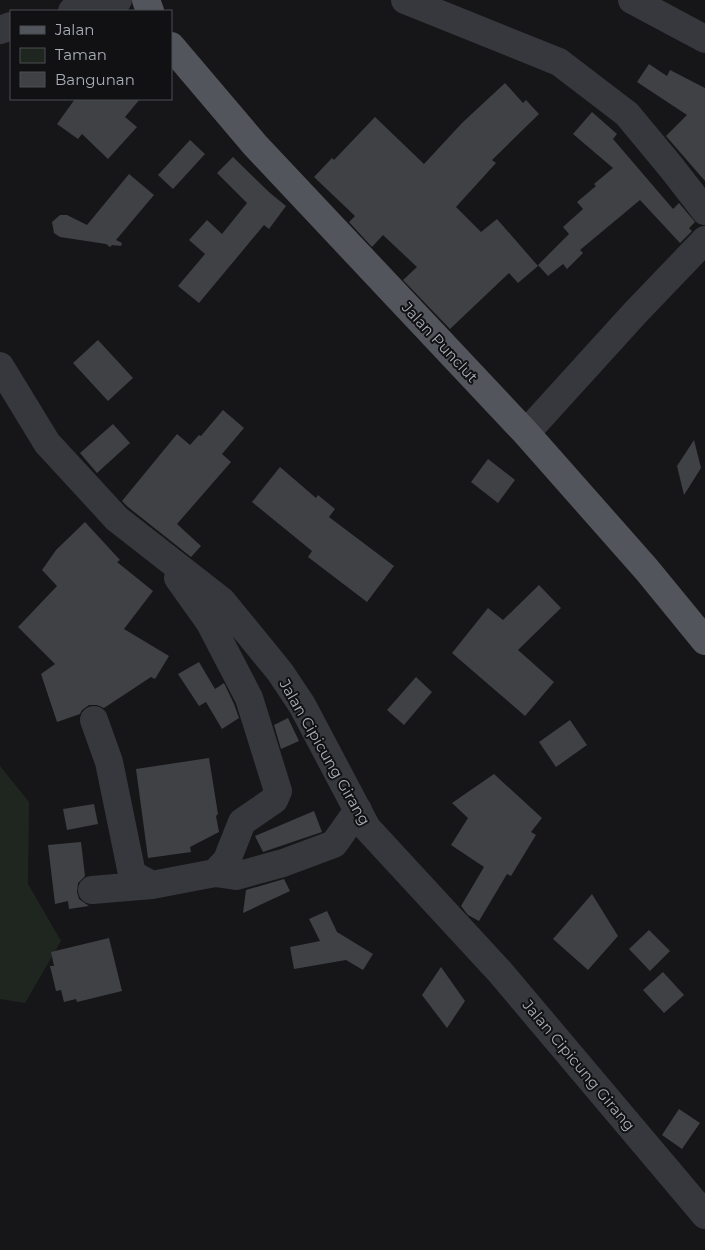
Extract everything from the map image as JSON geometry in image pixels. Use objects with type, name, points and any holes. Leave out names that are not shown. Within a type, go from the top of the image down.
[{"type":"main road","name":"Jalan Punclut","points":[[172,47],[255,145],[526,433],[647,570],[705,641]]},
{"type":"street","points":[[76,10],[118,0]]},
{"type":"street","points":[[632,0],[705,39]]},
{"type":"street","points":[[425,4],[559,62],[627,114],[705,211]]},
{"type":"street","points":[[526,433],[635,313],[705,240]]},
{"type":"street","name":"Jalan Cipicung Girang","points":[[0,366],[47,443],[117,519],[222,601],[280,672],[302,705],[368,828],[500,972],[705,1214]]},
{"type":"street","points":[[160,552],[210,623],[248,698],[278,791],[274,800],[242,822],[227,860],[215,873]]},
{"type":"street","points":[[94,720],[109,762],[132,874],[152,885]]},
{"type":"street","points":[[92,890],[152,885],[215,873],[236,876],[283,863],[334,844],[358,810]]},
{"type":"green space","points":[[0,766],[29,802],[28,884],[61,941],[25,1003],[0,999]]},
{"type":"building","points":[[649,64],[667,76],[670,70],[705,88],[705,181],[666,136],[687,115],[637,82]]},
{"type":"building","points":[[505,83],[523,103],[526,100],[539,114],[492,160],[496,163],[456,207],[481,232],[497,219],[538,266],[518,283],[509,273],[450,329],[403,280],[417,267],[383,235],[372,247],[349,222],[355,216],[314,177],[332,158],[334,160],[375,117],[424,164],[462,123]]},
{"type":"building","points":[[74,100],[139,100],[125,117],[137,127],[108,159],[82,134],[78,139],[57,124]]},
{"type":"building","points":[[592,112],[617,134],[613,139],[673,209],[679,203],[695,222],[689,228],[692,231],[680,243],[640,200],[580,250],[583,253],[567,269],[563,264],[548,276],[538,265],[569,234],[563,227],[583,209],[577,202],[613,168],[573,134]]},
{"type":"building","points":[[190,140],[205,154],[173,189],[158,175]]},
{"type":"building","points":[[233,157],[286,206],[269,229],[264,225],[199,303],[178,286],[205,254],[189,240],[207,220],[222,234],[247,203],[217,173]]},
{"type":"building","points":[[129,174],[154,195],[116,240],[122,243],[121,246],[112,245],[110,247],[106,244],[60,237],[54,233],[52,222],[60,215],[67,215],[87,225]]},
{"type":"building","points":[[98,340],[133,378],[108,401],[73,363]]},
{"type":"building","points":[[223,410],[244,428],[222,454],[231,462],[177,524],[201,546],[191,557],[122,501],[177,434],[190,445],[199,435],[201,436]]},
{"type":"building","points":[[113,424],[130,443],[97,473],[80,453]]},
{"type":"building","points":[[694,440],[701,468],[684,495],[677,466]]},
{"type":"building","points":[[488,459],[515,480],[498,503],[471,482]]},
{"type":"building","points":[[280,467],[316,498],[318,495],[335,509],[329,517],[394,566],[367,602],[308,557],[312,551],[252,502]]},
{"type":"building","points":[[85,522],[120,560],[117,562],[153,591],[124,629],[169,656],[155,679],[151,677],[104,708],[97,705],[89,705],[80,714],[57,722],[41,674],[55,664],[18,627],[57,586],[42,570],[56,550]]},
{"type":"building","points":[[539,585],[561,608],[518,650],[554,682],[525,716],[452,653],[488,608],[503,620]]},
{"type":"building","points":[[199,662],[215,689],[224,683],[239,718],[222,729],[206,702],[199,706],[178,674]]},
{"type":"building","points":[[416,677],[432,692],[404,725],[387,710]]},
{"type":"building","points":[[288,718],[299,741],[281,749],[274,725]]},
{"type":"building","points":[[570,720],[587,745],[556,767],[539,742]]},
{"type":"building","points":[[209,758],[219,832],[190,847],[191,852],[148,858],[136,769]]},
{"type":"building","points":[[494,774],[542,818],[531,832],[536,835],[511,876],[507,874],[479,921],[468,915],[461,906],[484,867],[451,845],[468,818],[452,803]]},
{"type":"building","points":[[94,804],[98,824],[67,830],[63,809]]},
{"type":"building","points":[[314,811],[322,832],[263,852],[255,836]]},
{"type":"building","points":[[81,842],[85,876],[78,883],[77,892],[79,899],[89,906],[69,909],[68,901],[55,904],[48,845]]},
{"type":"building","points":[[284,879],[290,891],[243,913],[246,890]]},
{"type":"building","points":[[592,894],[618,936],[588,970],[553,939]]},
{"type":"building","points":[[327,911],[337,932],[373,954],[363,970],[346,960],[294,969],[290,947],[320,941],[309,919]]},
{"type":"building","points":[[649,930],[670,951],[650,971],[629,949]]},
{"type":"building","points":[[109,938],[122,991],[77,1002],[76,999],[64,1002],[61,990],[56,991],[50,966],[54,966],[51,952]]},
{"type":"building","points":[[441,967],[465,1001],[447,1028],[422,995]]},
{"type":"building","points":[[663,972],[684,995],[664,1013],[643,990]]},
{"type":"building","points":[[679,1109],[700,1123],[682,1149],[662,1135]]}]
